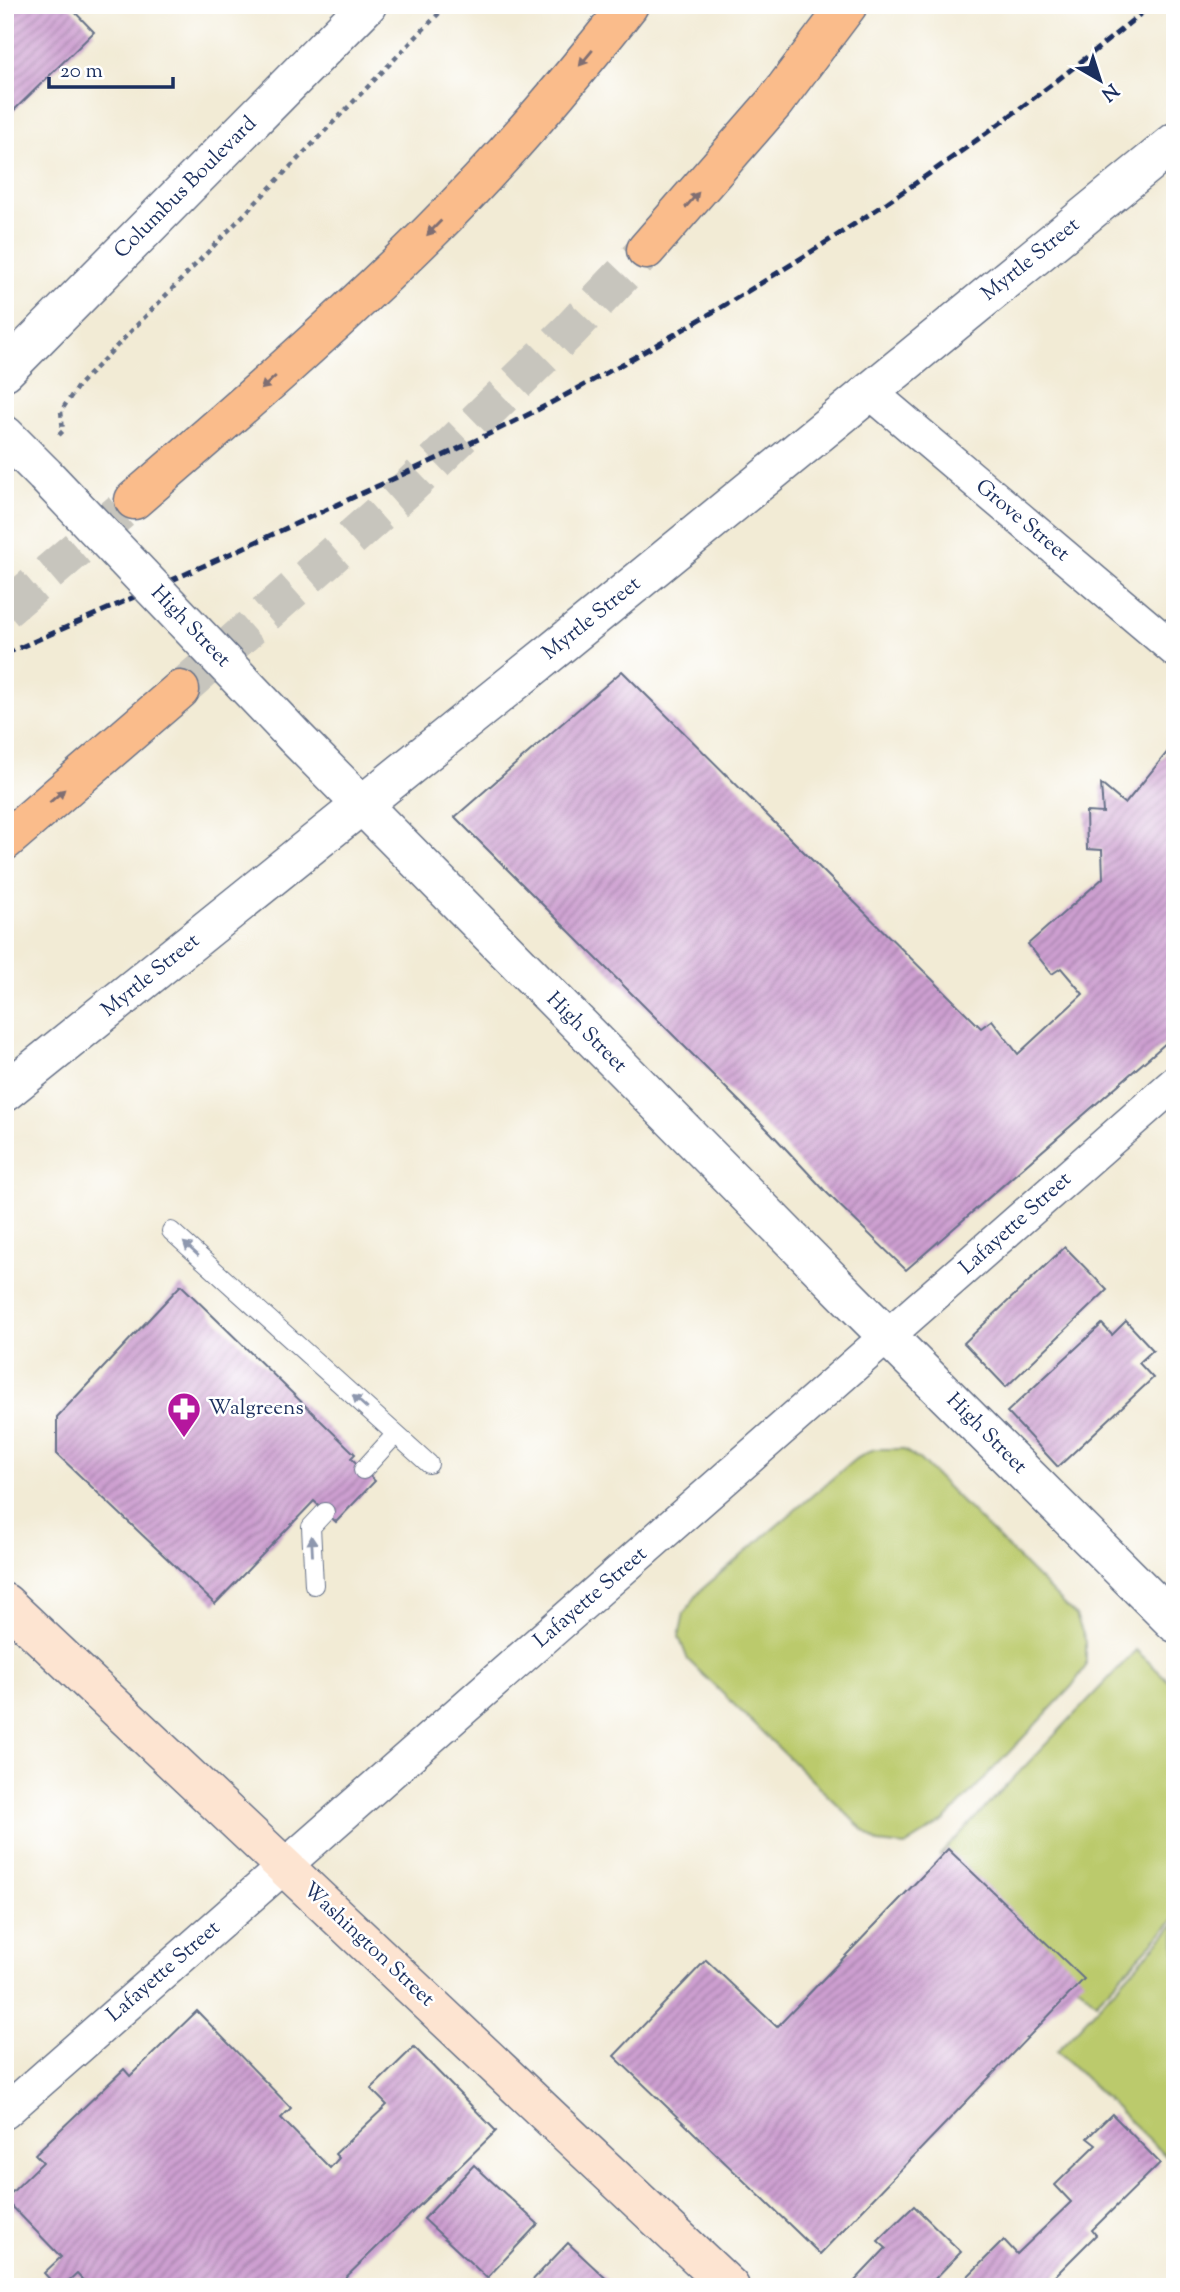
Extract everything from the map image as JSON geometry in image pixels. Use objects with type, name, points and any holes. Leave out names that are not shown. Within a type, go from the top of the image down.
[{"type":"highway","points":[[134,500],[305,351],[431,231],[548,103],[629,5]]},
{"type":"highway","points":[[646,250],[766,113],[848,5]]},
{"type":"highway","points":[[5,841],[180,690]]},
{"type":"main road","name":"Washington Street","points":[[5,1603],[730,2287]]},
{"type":"street","name":"Columbus Boulevard","points":[[5,372],[368,5]]},
{"type":"street","name":"Myrtle Street","points":[[5,1092],[362,806],[1175,142]]},
{"type":"street","name":"Grove Street","points":[[870,392],[1175,650]]},
{"type":"street","name":"High Street","points":[[5,435],[362,806],[1175,1623]]},
{"type":"street","name":"Lafayette Street","points":[[5,2112],[1175,1083]]},
{"type":"lane","points":[[171,1231],[429,1464]]},
{"type":"lane","points":[[363,1470],[395,1435]]},
{"type":"lane","points":[[314,1585],[311,1527],[325,1512]]},
{"type":"path","points":[[63,431],[61,411],[78,386],[447,5]]},
{"type":"green space","points":[[874,1449],[902,1449],[920,1460],[1076,1616],[1086,1642],[1086,1666],[1072,1686],[944,1821],[905,1846],[878,1843],[856,1823],[688,1660],[679,1637],[684,1613],[701,1590],[854,1460]]},
{"type":"green space","points":[[1136,1650],[1175,1687],[1175,1919],[1096,2002],[940,1855]]},
{"type":"green space","points":[[1175,1924],[1175,2165],[1057,2051]]},
{"type":"building","points":[[5,5],[68,5],[94,32],[5,119]]},
{"type":"building","points":[[622,671],[981,1028],[992,1020],[1018,1054],[1083,994],[1061,968],[1052,974],[1028,944],[1103,878],[1102,850],[1087,849],[1086,812],[1103,813],[1101,784],[1125,804],[1169,750],[1175,756],[1175,1035],[906,1270],[455,817]]},
{"type":"building","points":[[1065,1247],[1107,1290],[1006,1387],[964,1343]]},
{"type":"building","name":"Walgreens","points":[[181,1285],[355,1454],[351,1458],[375,1481],[336,1522],[314,1501],[215,1604],[57,1454],[57,1417]]},
{"type":"building","points":[[1126,1321],[1153,1350],[1139,1363],[1153,1378],[1058,1467],[1007,1412],[1102,1324],[1112,1335]]},
{"type":"building","points":[[948,1849],[1084,1979],[820,2254],[614,2056],[706,1960],[777,2027]]},
{"type":"building","points":[[197,2011],[291,2108],[281,2118],[330,2168],[339,2158],[335,2154],[387,2105],[371,2089],[414,2047],[496,2131],[336,2287],[89,2287],[77,2274],[63,2287],[57,2287],[44,2273],[61,2257],[5,2199],[43,2162],[35,2154],[124,2069],[130,2076]]},
{"type":"building","points":[[1112,2114],[1160,2163],[1092,2230],[1096,2235],[1044,2287],[957,2287],[1004,2240],[1017,2254],[1071,2202],[1055,2185],[1096,2145],[1087,2138]]},
{"type":"building","points":[[474,2165],[538,2224],[487,2278],[424,2219]]},
{"type":"building","points":[[914,2206],[961,2252],[927,2287],[855,2287],[852,2284],[886,2248],[878,2241]]},
{"type":"building","points":[[568,2243],[615,2287],[526,2287]]},
{"type":"tunnel","points":[[180,690],[408,488],[570,330],[646,250]]},
{"type":"tunnel","points":[[5,610],[134,500]]},
{"type":"railway","points":[[5,654],[233,553],[483,437],[668,338],[741,296],[952,158],[1020,109],[1151,5]]},
{"type":"place","name":"Walgreens","points":[[184,1439]]}]
